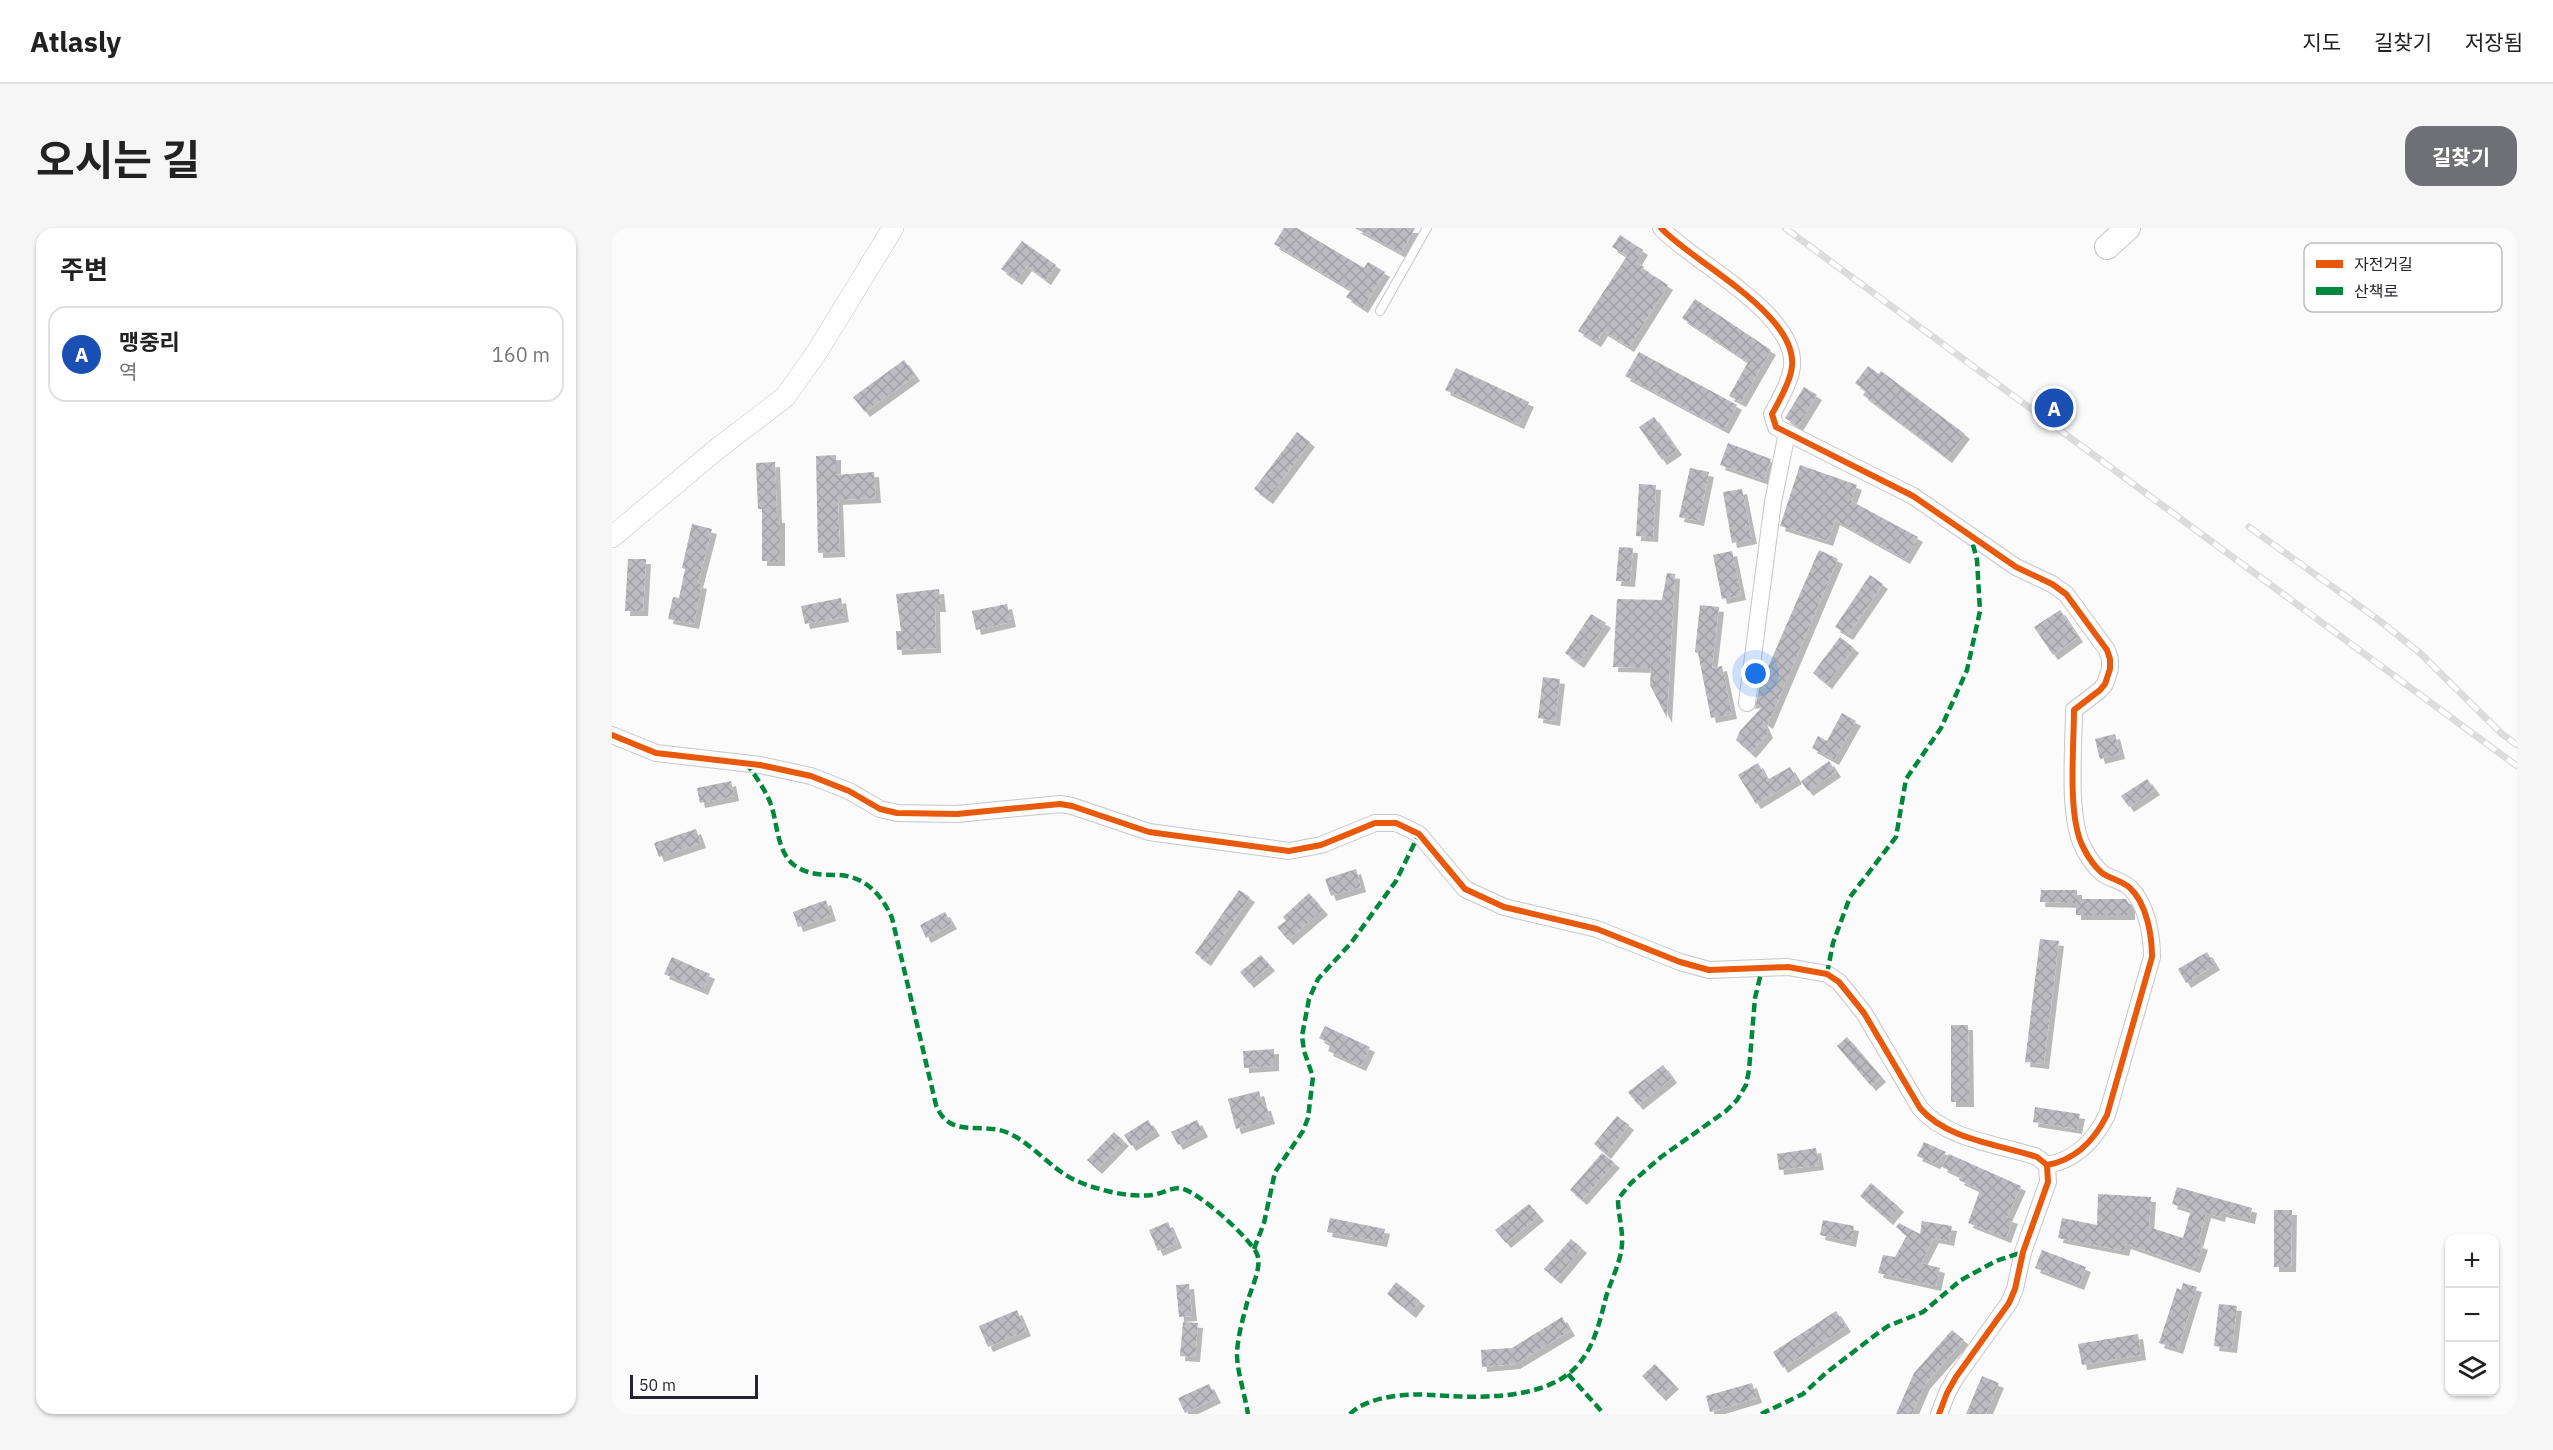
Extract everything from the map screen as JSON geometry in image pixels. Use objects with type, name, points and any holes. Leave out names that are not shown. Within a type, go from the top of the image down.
[{"type":"main road","points":[[2107,247],[2128,228]]},
{"type":"street","points":[[612,537],[717,449],[785,397],[817,352],[892,228]]},
{"type":"street","points":[[1661,228],[1673,242],[1758,305],[1783,333],[1790,348],[1791,372],[1772,414],[1776,427],[1913,496],[2016,567],[2052,584],[2074,603],[2107,650],[2110,669],[2105,684],[2074,710],[2074,814],[2077,832],[2083,847],[2101,872],[2129,887],[2138,897],[2146,919],[2152,945],[2152,957],[2107,1115],[2099,1131],[2079,1152],[2066,1160],[2047,1165]]},
{"type":"street","points":[[1747,703],[1773,502],[1787,433]]},
{"type":"street","points":[[612,735],[656,753],[760,765],[811,776],[849,791],[880,809],[897,813],[957,814],[1060,804],[1149,832],[1289,851],[1321,845],[1375,823],[1396,823],[1419,834],[1465,889],[1503,907],[1597,929],[1680,962],[1708,970],[1788,967],[1827,974],[1839,982],[1864,1013],[1920,1108],[1928,1117],[1939,1125],[1980,1141],[2037,1157],[2047,1165],[2048,1182],[2033,1222],[2009,1304],[1956,1377],[1939,1414]]},
{"type":"lane","points":[[1380,311],[1427,228]]},
{"type":"building","points":[[1284,228],[1297,228],[1364,268],[1368,262],[1385,272],[1363,308],[1346,297],[1351,290],[1274,244]]},
{"type":"building","points":[[1355,228],[1415,228],[1401,253]]},
{"type":"building","points":[[1620,235],[1643,250],[1636,262],[1668,285],[1629,347],[1603,331],[1596,342],[1578,331],[1627,256],[1612,247]]},
{"type":"building","points":[[1022,241],[1056,265],[1046,280],[1027,266],[1017,280],[1001,269]]},
{"type":"building","points":[[1695,299],[1771,350],[1741,402],[1729,396],[1748,362],[1682,318]]},
{"type":"building","points":[[1639,352],[1737,405],[1724,429],[1625,376]]},
{"type":"building","points":[[904,360],[915,376],[865,412],[853,397]]},
{"type":"building","points":[[1868,366],[1879,374],[1881,371],[1965,434],[1947,458],[1863,395],[1866,391],[1855,383]]},
{"type":"building","points":[[1456,368],[1529,402],[1519,424],[1445,390]]},
{"type":"building","points":[[1804,387],[1817,395],[1798,426],[1785,418]]},
{"type":"building","points":[[1654,417],[1677,450],[1662,460],[1639,427]]},
{"type":"building","points":[[1297,432],[1310,442],[1268,499],[1254,489]]},
{"type":"building","points":[[1728,443],[1771,459],[1764,480],[1720,465]]},
{"type":"building","points":[[836,455],[836,475],[874,472],[876,498],[838,500],[840,552],[818,553],[816,456]]},
{"type":"building","points":[[775,462],[777,518],[780,518],[780,561],[762,561],[762,509],[758,509],[756,463]]},
{"type":"building","points":[[1800,465],[1857,485],[1851,501],[1918,537],[1905,559],[1835,520],[1828,541],[1780,526]]},
{"type":"building","points":[[1690,468],[1709,472],[1699,521],[1679,517]]},
{"type":"building","points":[[1639,484],[1656,485],[1653,537],[1636,536]]},
{"type":"building","points":[[1742,489],[1752,539],[1732,543],[1723,492]]},
{"type":"building","points":[[692,524],[712,529],[698,583],[702,584],[694,624],[668,619],[673,597],[679,598],[685,569],[682,568]]},
{"type":"building","points":[[1619,547],[1633,548],[1630,582],[1616,581]]},
{"type":"building","points":[[1819,550],[1838,559],[1768,724],[1762,720],[1768,733],[1751,753],[1736,740],[1740,731],[1761,708],[1755,709],[1759,688]]},
{"type":"building","points":[[1732,551],[1741,595],[1722,599],[1713,555]]},
{"type":"building","points":[[628,559],[646,559],[643,611],[625,611]]},
{"type":"building","points":[[1667,573],[1675,574],[1667,718],[1650,685],[1651,668],[1613,667],[1617,599],[1662,600]]},
{"type":"building","points":[[1870,575],[1883,584],[1848,635],[1835,627]]},
{"type":"building","points":[[939,589],[941,607],[935,607],[936,648],[897,650],[896,631],[901,631],[896,594]]},
{"type":"building","points":[[841,598],[844,617],[805,624],[801,606]]},
{"type":"building","points":[[1007,604],[1011,622],[976,630],[972,611]]},
{"type":"building","points":[[1700,605],[1719,607],[1712,668],[1722,666],[1732,714],[1711,718],[1698,653],[1695,652]]},
{"type":"building","points":[[2060,610],[2078,637],[2053,655],[2034,627]]},
{"type":"building","points":[[1591,614],[1606,623],[1579,663],[1565,653]]},
{"type":"building","points":[[1840,637],[1854,648],[1827,684],[1813,673]]},
{"type":"building","points":[[1543,677],[1560,679],[1555,721],[1538,718]]},
{"type":"building","points":[[1842,713],[1856,721],[1834,760],[1812,748],[1818,736],[1827,741]]},
{"type":"building","points":[[2115,734],[2120,754],[2100,759],[2095,739]]},
{"type":"building","points":[[1829,761],[1836,772],[1808,791],[1801,781]]},
{"type":"building","points":[[1758,763],[1767,780],[1790,767],[1797,779],[1756,804],[1738,775]]},
{"type":"building","points":[[2147,779],[2155,790],[2129,807],[2121,796]]},
{"type":"building","points":[[731,781],[734,796],[700,803],[697,788]]},
{"type":"building","points":[[696,829],[701,843],[659,857],[654,843]]},
{"type":"building","points":[[1356,869],[1361,887],[1331,896],[1325,879]]},
{"type":"building","points":[[1239,890],[1250,897],[1206,961],[1195,953]]},
{"type":"building","points":[[2041,890],[2077,890],[2077,899],[2126,899],[2130,905],[2130,915],[2076,915],[2076,903],[2040,902]]},
{"type":"building","points":[[1309,893],[1323,910],[1288,940],[1277,927],[1286,921],[1283,917]]},
{"type":"building","points":[[826,900],[831,916],[798,927],[793,912]]},
{"type":"building","points":[[945,912],[952,924],[926,938],[920,925]]},
{"type":"building","points":[[2040,939],[2059,941],[2044,1064],[2025,1062]]},
{"type":"building","points":[[2207,952],[2215,965],[2186,983],[2178,969]]},
{"type":"building","points":[[1261,955],[1270,966],[1249,983],[1240,972]]},
{"type":"building","points":[[672,957],[710,974],[703,990],[664,974]]},
{"type":"building","points":[[1951,1025],[1968,1025],[1969,1102],[1951,1102]]},
{"type":"building","points":[[1325,1026],[1370,1047],[1361,1066],[1328,1051],[1331,1044],[1319,1038]]},
{"type":"building","points":[[1847,1037],[1881,1077],[1871,1086],[1837,1046]]},
{"type":"building","points":[[1274,1049],[1274,1066],[1244,1068],[1243,1051]]},
{"type":"building","points":[[1663,1065],[1672,1078],[1638,1105],[1628,1092]]},
{"type":"building","points":[[1259,1091],[1270,1119],[1236,1129],[1228,1099]]},
{"type":"building","points":[[2035,1107],[2080,1114],[2077,1129],[2033,1122]]},
{"type":"building","points":[[1617,1116],[1629,1125],[1606,1154],[1594,1144]]},
{"type":"building","points":[[1148,1120],[1155,1131],[1131,1146],[1124,1135]]},
{"type":"building","points":[[1197,1120],[1203,1132],[1178,1145],[1171,1132]]},
{"type":"building","points":[[1114,1132],[1124,1141],[1097,1169],[1087,1160]]},
{"type":"building","points":[[1924,1142],[1946,1152],[1935,1164],[1917,1156]]},
{"type":"building","points":[[1816,1148],[1819,1165],[1779,1170],[1777,1154]]},
{"type":"building","points":[[1602,1153],[1615,1163],[1582,1200],[1570,1190]]},
{"type":"building","points":[[1949,1154],[2021,1186],[2007,1217],[2013,1219],[2006,1238],[1968,1223],[1980,1190],[1959,1180],[1961,1176],[1942,1167]]},
{"type":"building","points":[[1871,1183],[1899,1207],[1888,1220],[1860,1196]]},
{"type":"building","points":[[2177,1187],[2252,1208],[2250,1219],[2221,1212],[2220,1217],[2206,1213],[2198,1243],[2203,1245],[2195,1268],[2126,1244],[2124,1251],[2058,1238],[2062,1218],[2097,1225],[2098,1194],[2151,1197],[2149,1227],[2183,1238],[2191,1210],[2172,1204]]},
{"type":"building","points":[[1529,1204],[1539,1216],[1506,1243],[1495,1230]]},
{"type":"building","points":[[2274,1210],[2292,1210],[2291,1267],[2274,1267]]},
{"type":"building","points":[[1330,1218],[1385,1229],[1382,1242],[1327,1232]]},
{"type":"building","points":[[1823,1220],[1854,1226],[1851,1242],[1820,1235]]},
{"type":"building","points":[[1922,1221],[1952,1226],[1949,1241],[1934,1238],[1921,1263],[1940,1268],[1936,1286],[1878,1273],[1883,1255],[1895,1257],[1908,1237],[1896,1227],[1899,1223],[1920,1234]]},
{"type":"building","points":[[1168,1222],[1177,1243],[1158,1251],[1149,1230]]},
{"type":"building","points":[[1571,1239],[1582,1248],[1556,1279],[1544,1269]]},
{"type":"building","points":[[2042,1250],[2086,1267],[2079,1285],[2035,1268]]},
{"type":"building","points":[[1396,1282],[1420,1301],[1411,1313],[1387,1294]]},
{"type":"building","points":[[2183,1283],[2197,1287],[2178,1349],[2159,1343],[2177,1288],[2181,1290]]},
{"type":"building","points":[[1189,1284],[1192,1316],[1179,1317],[1176,1285]]},
{"type":"building","points":[[2219,1304],[2237,1306],[2232,1348],[2214,1346]]},
{"type":"building","points":[[1017,1310],[1026,1331],[988,1347],[979,1326]]},
{"type":"building","points":[[1836,1311],[1846,1327],[1783,1368],[1773,1352]]},
{"type":"building","points":[[1562,1317],[1570,1331],[1515,1364],[1482,1367],[1481,1350],[1512,1348]]},
{"type":"building","points":[[1183,1322],[1198,1323],[1195,1357],[1180,1356]]},
{"type":"building","points":[[1952,1330],[1964,1340],[1925,1384],[1912,1414],[1896,1414],[1914,1373]]},
{"type":"building","points":[[2138,1334],[2141,1355],[2082,1365],[2078,1344]]},
{"type":"building","points":[[1655,1364],[1674,1384],[1661,1396],[1642,1376]]},
{"type":"building","points":[[1982,1376],[1999,1383],[1986,1414],[1966,1414]]},
{"type":"building","points":[[1752,1383],[1757,1398],[1710,1412],[1706,1396]]},
{"type":"building","points":[[1209,1384],[1216,1398],[1185,1413],[1178,1398]]},
{"type":"railway","points":[[1785,228],[2517,766]]},
{"type":"railway","points":[[2249,527],[2376,618],[2420,653],[2502,734],[2517,745]]},
{"type":"marked path","points":[[1827,974],[1833,943],[1850,897],[1896,837],[1906,779],[1941,728],[1967,670],[1980,611],[1977,560],[1971,537]]},
{"type":"marked path","points":[[746,763],[770,802],[781,844],[788,859],[794,865],[810,873],[848,876],[864,883],[878,895],[888,910],[892,918],[936,1105],[942,1116],[957,1126],[1006,1132],[1025,1143],[1068,1176],[1094,1187],[1114,1193],[1143,1196],[1176,1188],[1187,1190],[1222,1215],[1253,1247],[1258,1260],[1257,1273],[1241,1325],[1237,1356],[1248,1414]]},
{"type":"marked path","points":[[1254,1249],[1264,1223],[1275,1172],[1303,1131],[1308,1118],[1313,1077],[1304,1051],[1302,1036],[1309,999],[1318,979],[1351,943],[1396,881],[1419,834]]},
{"type":"marked path","points":[[1350,1414],[1367,1403],[1400,1395],[1468,1397],[1528,1392],[1562,1378],[1576,1367],[1596,1334],[1620,1257],[1622,1238],[1618,1199],[1631,1183],[1661,1157],[1726,1111],[1737,1100],[1746,1085],[1755,998],[1762,969]]},
{"type":"marked path","points":[[1761,1414],[1803,1394],[1874,1336],[1888,1326],[1923,1312],[1961,1280],[1996,1261],[2023,1252]]},
{"type":"marked path","points":[[1568,1374],[1604,1414]]},
{"type":"cycle path","points":[[1661,228],[1676,242],[1743,292],[1781,331],[1791,351],[1791,372],[1786,388],[1772,414],[1776,427],[1913,496],[2016,567],[2052,584],[2066,594],[2107,650],[2110,669],[2105,684],[2074,710],[2072,780],[2075,818],[2083,847],[2094,864],[2102,873],[2127,886],[2141,903],[2150,930],[2152,957],[2107,1115],[2083,1148],[2067,1159],[2047,1165]]},
{"type":"cycle path","points":[[612,735],[656,753],[760,765],[811,776],[849,791],[880,809],[897,813],[957,814],[1060,804],[1149,832],[1289,851],[1321,845],[1375,823],[1396,823],[1419,834],[1465,889],[1504,907],[1597,929],[1680,962],[1709,970],[1788,967],[1827,974],[1839,982],[1864,1013],[1920,1108],[1931,1119],[1974,1140],[2037,1157],[2047,1165],[2048,1182],[2023,1252],[2015,1289],[2009,1303],[1956,1377],[1939,1414]]},
{"type":"place","name":"맹중리","points":[[2054,408]]}]
